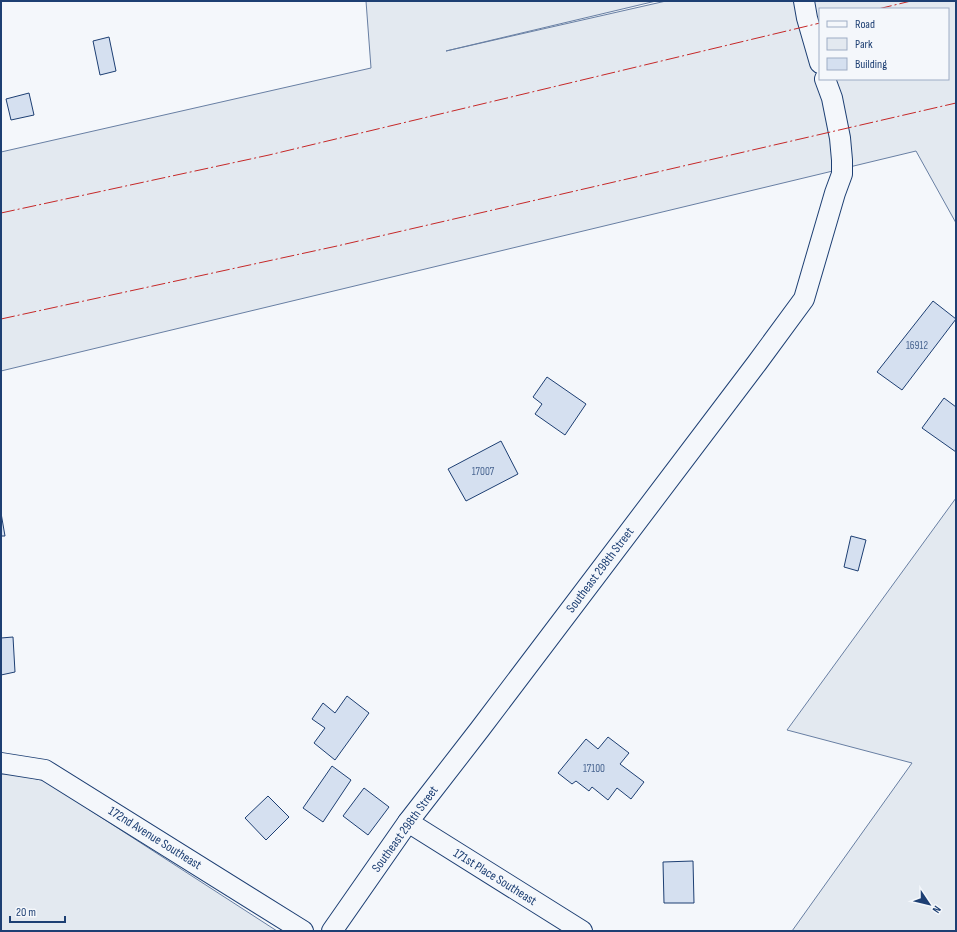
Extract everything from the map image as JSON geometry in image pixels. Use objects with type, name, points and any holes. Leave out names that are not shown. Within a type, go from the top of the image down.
[{"type":"street","points":[[804,1],[807,18],[819,60]]},
{"type":"street","name":"Southeast 298th Street","points":[[332,931],[408,822],[753,370],[804,299],[842,174],[840,138],[825,80]]},
{"type":"street","name":"172nd Avenue Southeast","points":[[1,764],[45,770],[303,931]]},
{"type":"street","name":"171st Place Southeast","points":[[408,822],[582,931]]},
{"type":"green space","points":[[366,1],[656,1],[446,51],[666,1],[956,1],[956,223],[916,151],[1,371],[1,152],[371,68]]},
{"type":"green space","points":[[956,498],[956,931],[792,931],[912,763],[787,730]]},
{"type":"green space","points":[[12,773],[45,781],[277,931],[1,931],[1,774]]},
{"type":"building","points":[[109,37],[116,71],[100,75],[93,41]]},
{"type":"building","points":[[29,93],[34,115],[11,120],[6,99]]},
{"type":"building","points":[[933,301],[956,319],[902,390],[877,372]]},
{"type":"building","points":[[547,377],[586,404],[565,435],[535,414],[542,404],[533,397]]},
{"type":"building","points":[[944,398],[956,407],[956,452],[922,428]]},
{"type":"building","points":[[501,441],[518,474],[466,501],[448,469]]},
{"type":"building","points":[[1,513],[5,536],[1,536]]},
{"type":"building","points":[[851,536],[866,540],[858,571],[844,567]]},
{"type":"building","points":[[13,637],[15,672],[1,675],[1,638]]},
{"type":"building","points":[[347,696],[369,713],[335,760],[314,743],[325,728],[312,719],[323,703],[335,713]]},
{"type":"building","points":[[608,737],[629,753],[620,764],[644,782],[631,799],[617,788],[608,800],[592,787],[589,791],[576,781],[572,784],[558,773],[586,739],[598,749]]},
{"type":"building","points":[[332,766],[351,780],[323,822],[303,808]]},
{"type":"building","points":[[364,788],[389,807],[368,835],[343,816]]},
{"type":"building","points":[[268,796],[289,817],[266,840],[245,818]]},
{"type":"building","points":[[693,861],[694,903],[664,903],[663,862]]},
{"type":"power","points":[[882,8],[911,1]]},
{"type":"power","points":[[1,213],[269,155],[819,23]]},
{"type":"power","points":[[1,319],[337,246],[956,103]]}]
